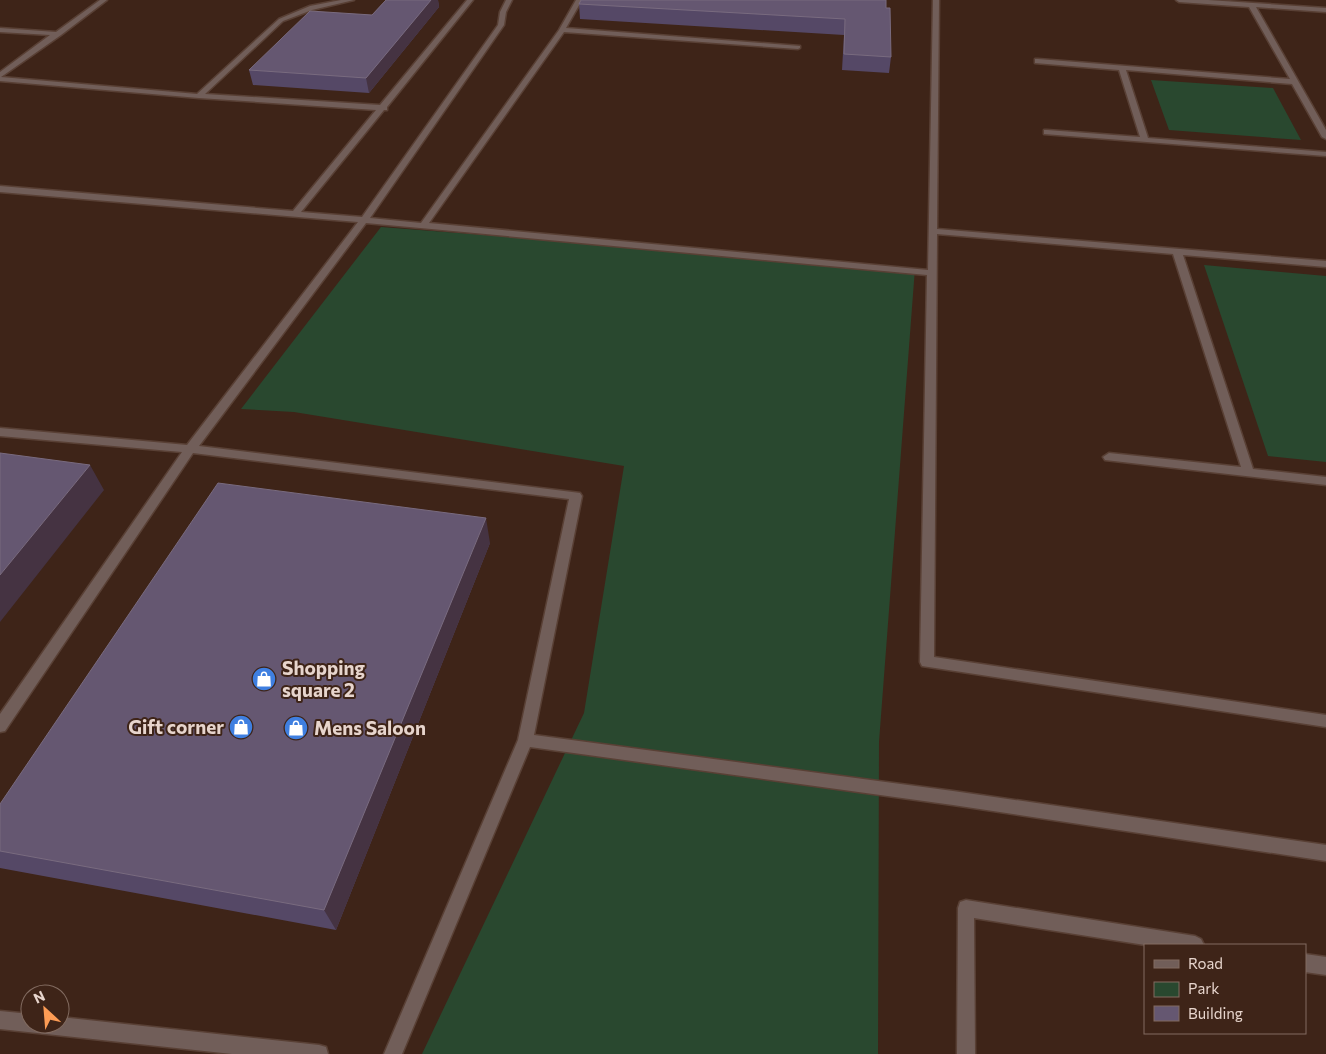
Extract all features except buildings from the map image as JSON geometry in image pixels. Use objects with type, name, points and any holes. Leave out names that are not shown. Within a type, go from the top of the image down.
[{"type":"street","points":[[0,77],[104,0]]},
{"type":"street","points":[[199,96],[281,20],[310,8],[351,0]]},
{"type":"street","points":[[295,214],[384,108],[470,0]]},
{"type":"street","points":[[0,726],[190,450],[364,220],[501,25],[503,12],[509,0]]},
{"type":"street","points":[[423,226],[562,30],[579,0]]},
{"type":"street","points":[[936,0],[927,662],[1326,720]]},
{"type":"street","points":[[1179,0],[1326,10]]},
{"type":"street","points":[[1251,5],[1326,137]]},
{"type":"street","points":[[0,30],[59,34]]},
{"type":"street","points":[[562,30],[798,47]]},
{"type":"street","points":[[1038,61],[1294,82]]},
{"type":"street","points":[[1122,68],[1145,140]]},
{"type":"street","points":[[0,77],[199,96],[384,108]]},
{"type":"street","points":[[1312,112],[1326,113]]},
{"type":"street","points":[[1047,132],[1326,154]]},
{"type":"street","points":[[0,189],[364,220],[933,273]]},
{"type":"street","points":[[933,231],[1326,264]]},
{"type":"street","points":[[1177,252],[1248,472]]},
{"type":"street","points":[[0,432],[190,450],[576,496],[525,740],[393,1054]]},
{"type":"street","points":[[1108,457],[1326,481]]},
{"type":"street","points":[[525,740],[934,796],[1326,853]]},
{"type":"street","points":[[966,1054],[966,908],[1189,944]]},
{"type":"street","points":[[1306,963],[1326,966]]},
{"type":"street","points":[[0,1020],[20,1022]]},
{"type":"street","points":[[70,1028],[319,1054]]},
{"type":"green space","points":[[1151,80],[1273,88],[1301,140],[1169,130]]},
{"type":"green space","points":[[381,227],[915,268],[879,742],[878,1054],[422,1054],[584,713],[624,466],[294,412],[241,409]]},
{"type":"green space","points":[[1204,265],[1326,276],[1326,462],[1268,456]]},
{"type":"place","name":"Shopping square 2","points":[[264,679]]},
{"type":"place","name":"Gift corner","points":[[241,727]]},
{"type":"place","name":"Mens Saloon","points":[[296,728]]}]
